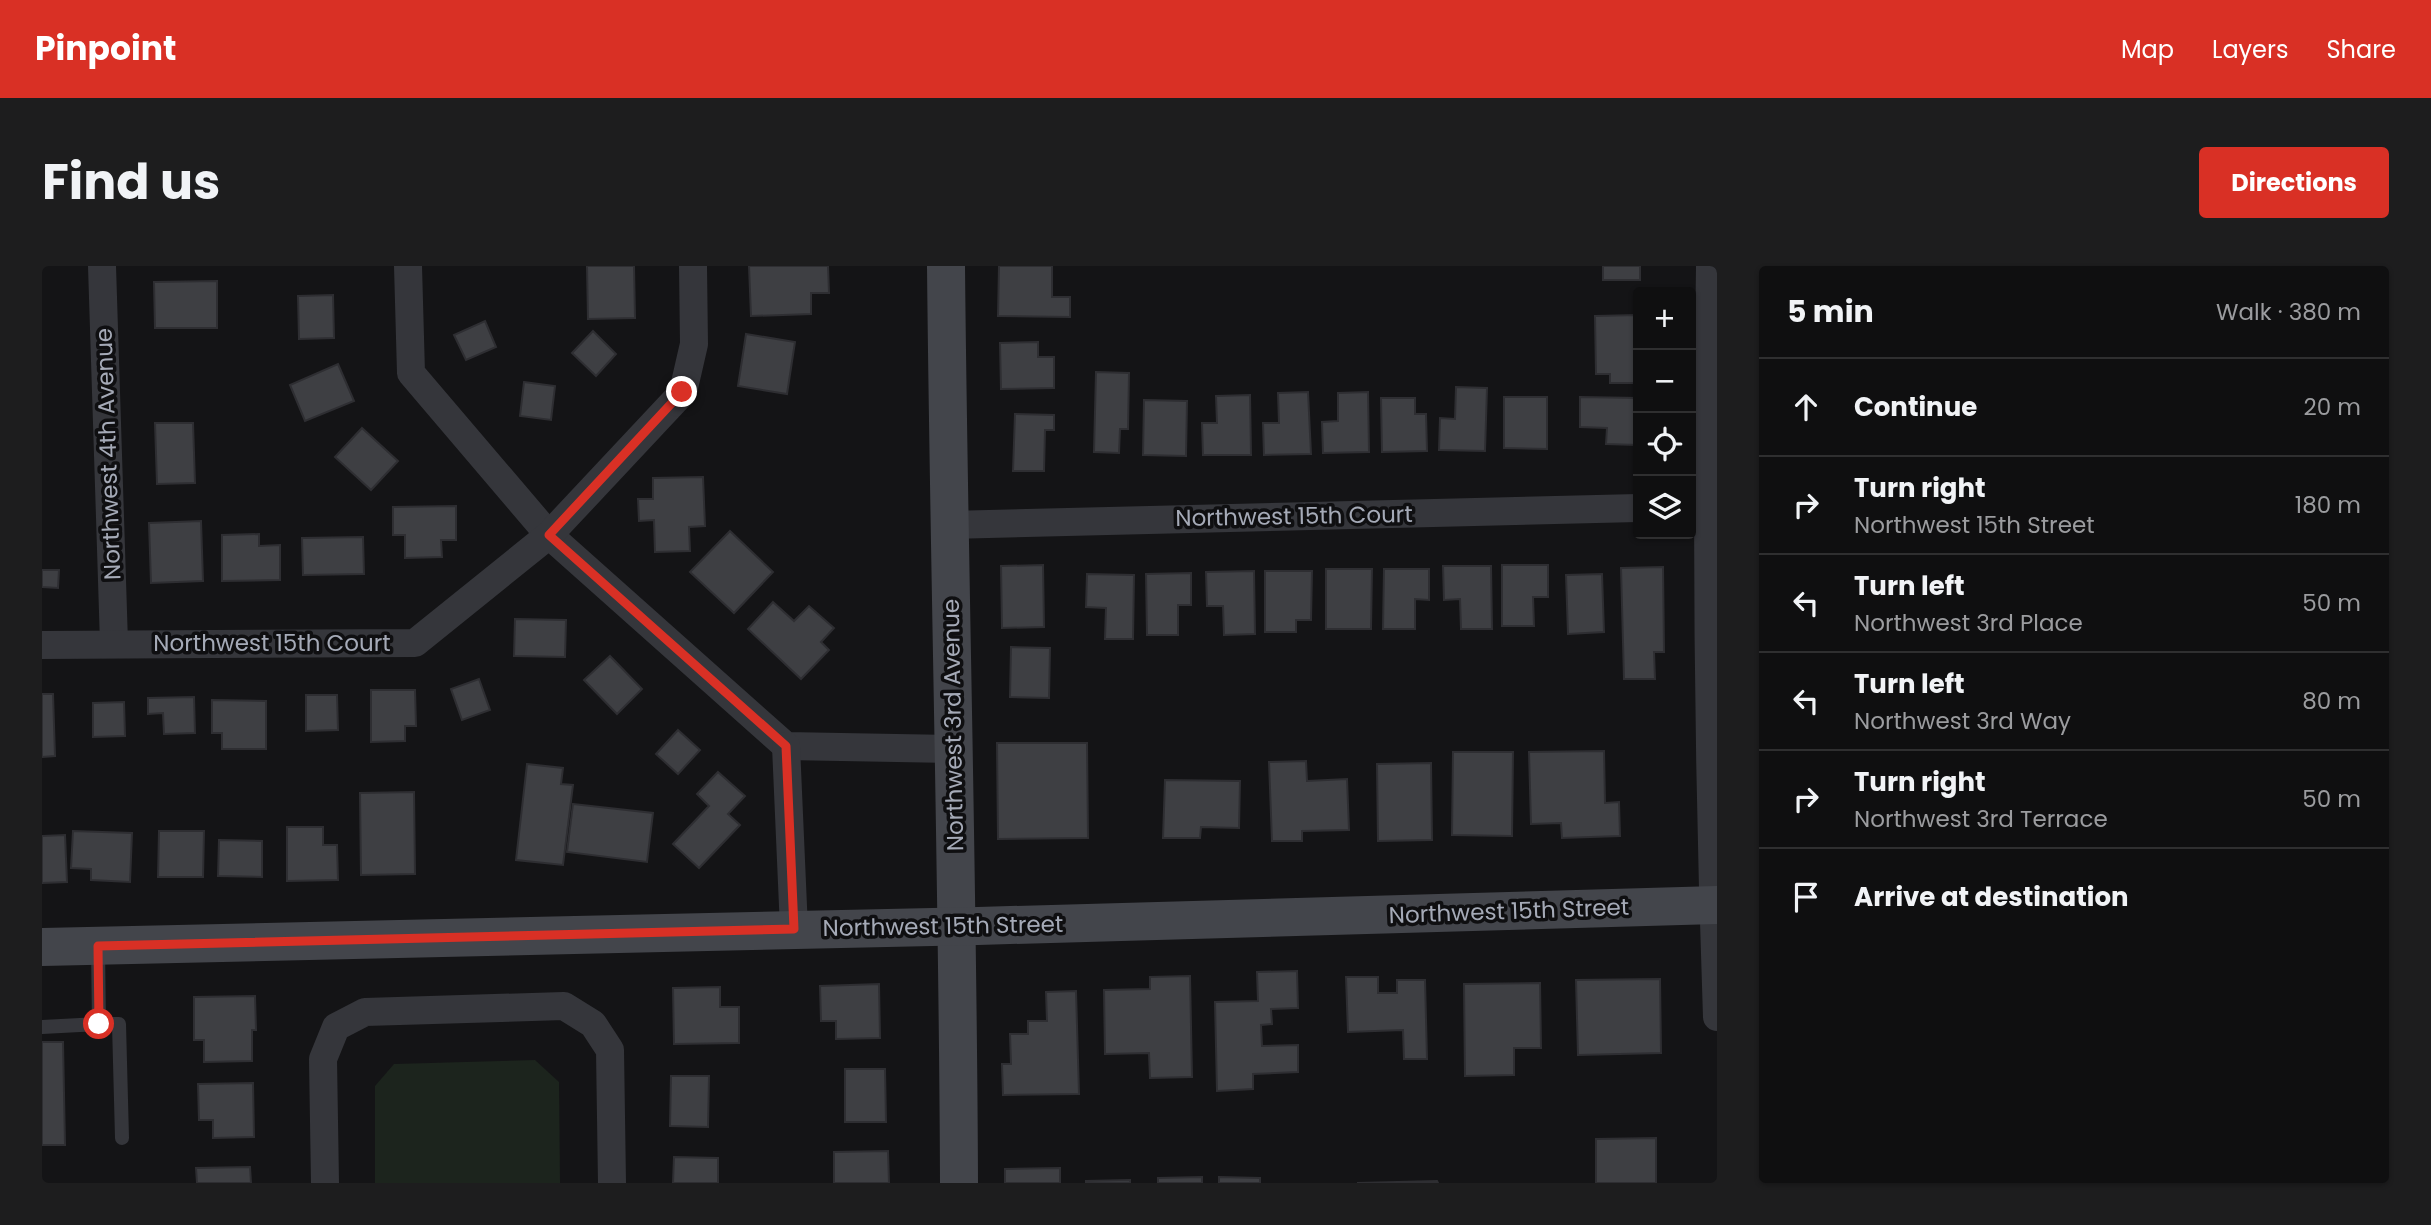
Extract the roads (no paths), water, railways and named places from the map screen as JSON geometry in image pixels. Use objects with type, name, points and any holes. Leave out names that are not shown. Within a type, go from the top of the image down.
[{"type":"street","name":"Northwest 4th Avenue","points":[[102,266],[114,643]]},
{"type":"street","points":[[408,266],[411,373],[549,535],[786,746],[952,749]]},
{"type":"street","name":"Northwest 15th Court","points":[[42,645],[415,643],[549,535],[682,392],[694,344],[693,266]]},
{"type":"street","name":"Northwest 3rd Avenue","points":[[946,266],[952,749],[958,926],[959,1183]]},
{"type":"street","points":[[1710,266],[1705,506],[1717,1017]]},
{"type":"street","name":"Northwest 15th Court","points":[[949,525],[1633,508]]},
{"type":"street","points":[[786,746],[794,929]]},
{"type":"street","name":"Northwest 15th Street","points":[[42,947],[1715,905]]},
{"type":"street","points":[[325,1183],[323,1059],[336,1027],[365,1012],[564,1006],[593,1024],[610,1049],[612,1183]]},
{"type":"lane","points":[[98,946],[99,1024]]},
{"type":"lane","points":[[42,1027],[119,1024],[122,1138]]}]
